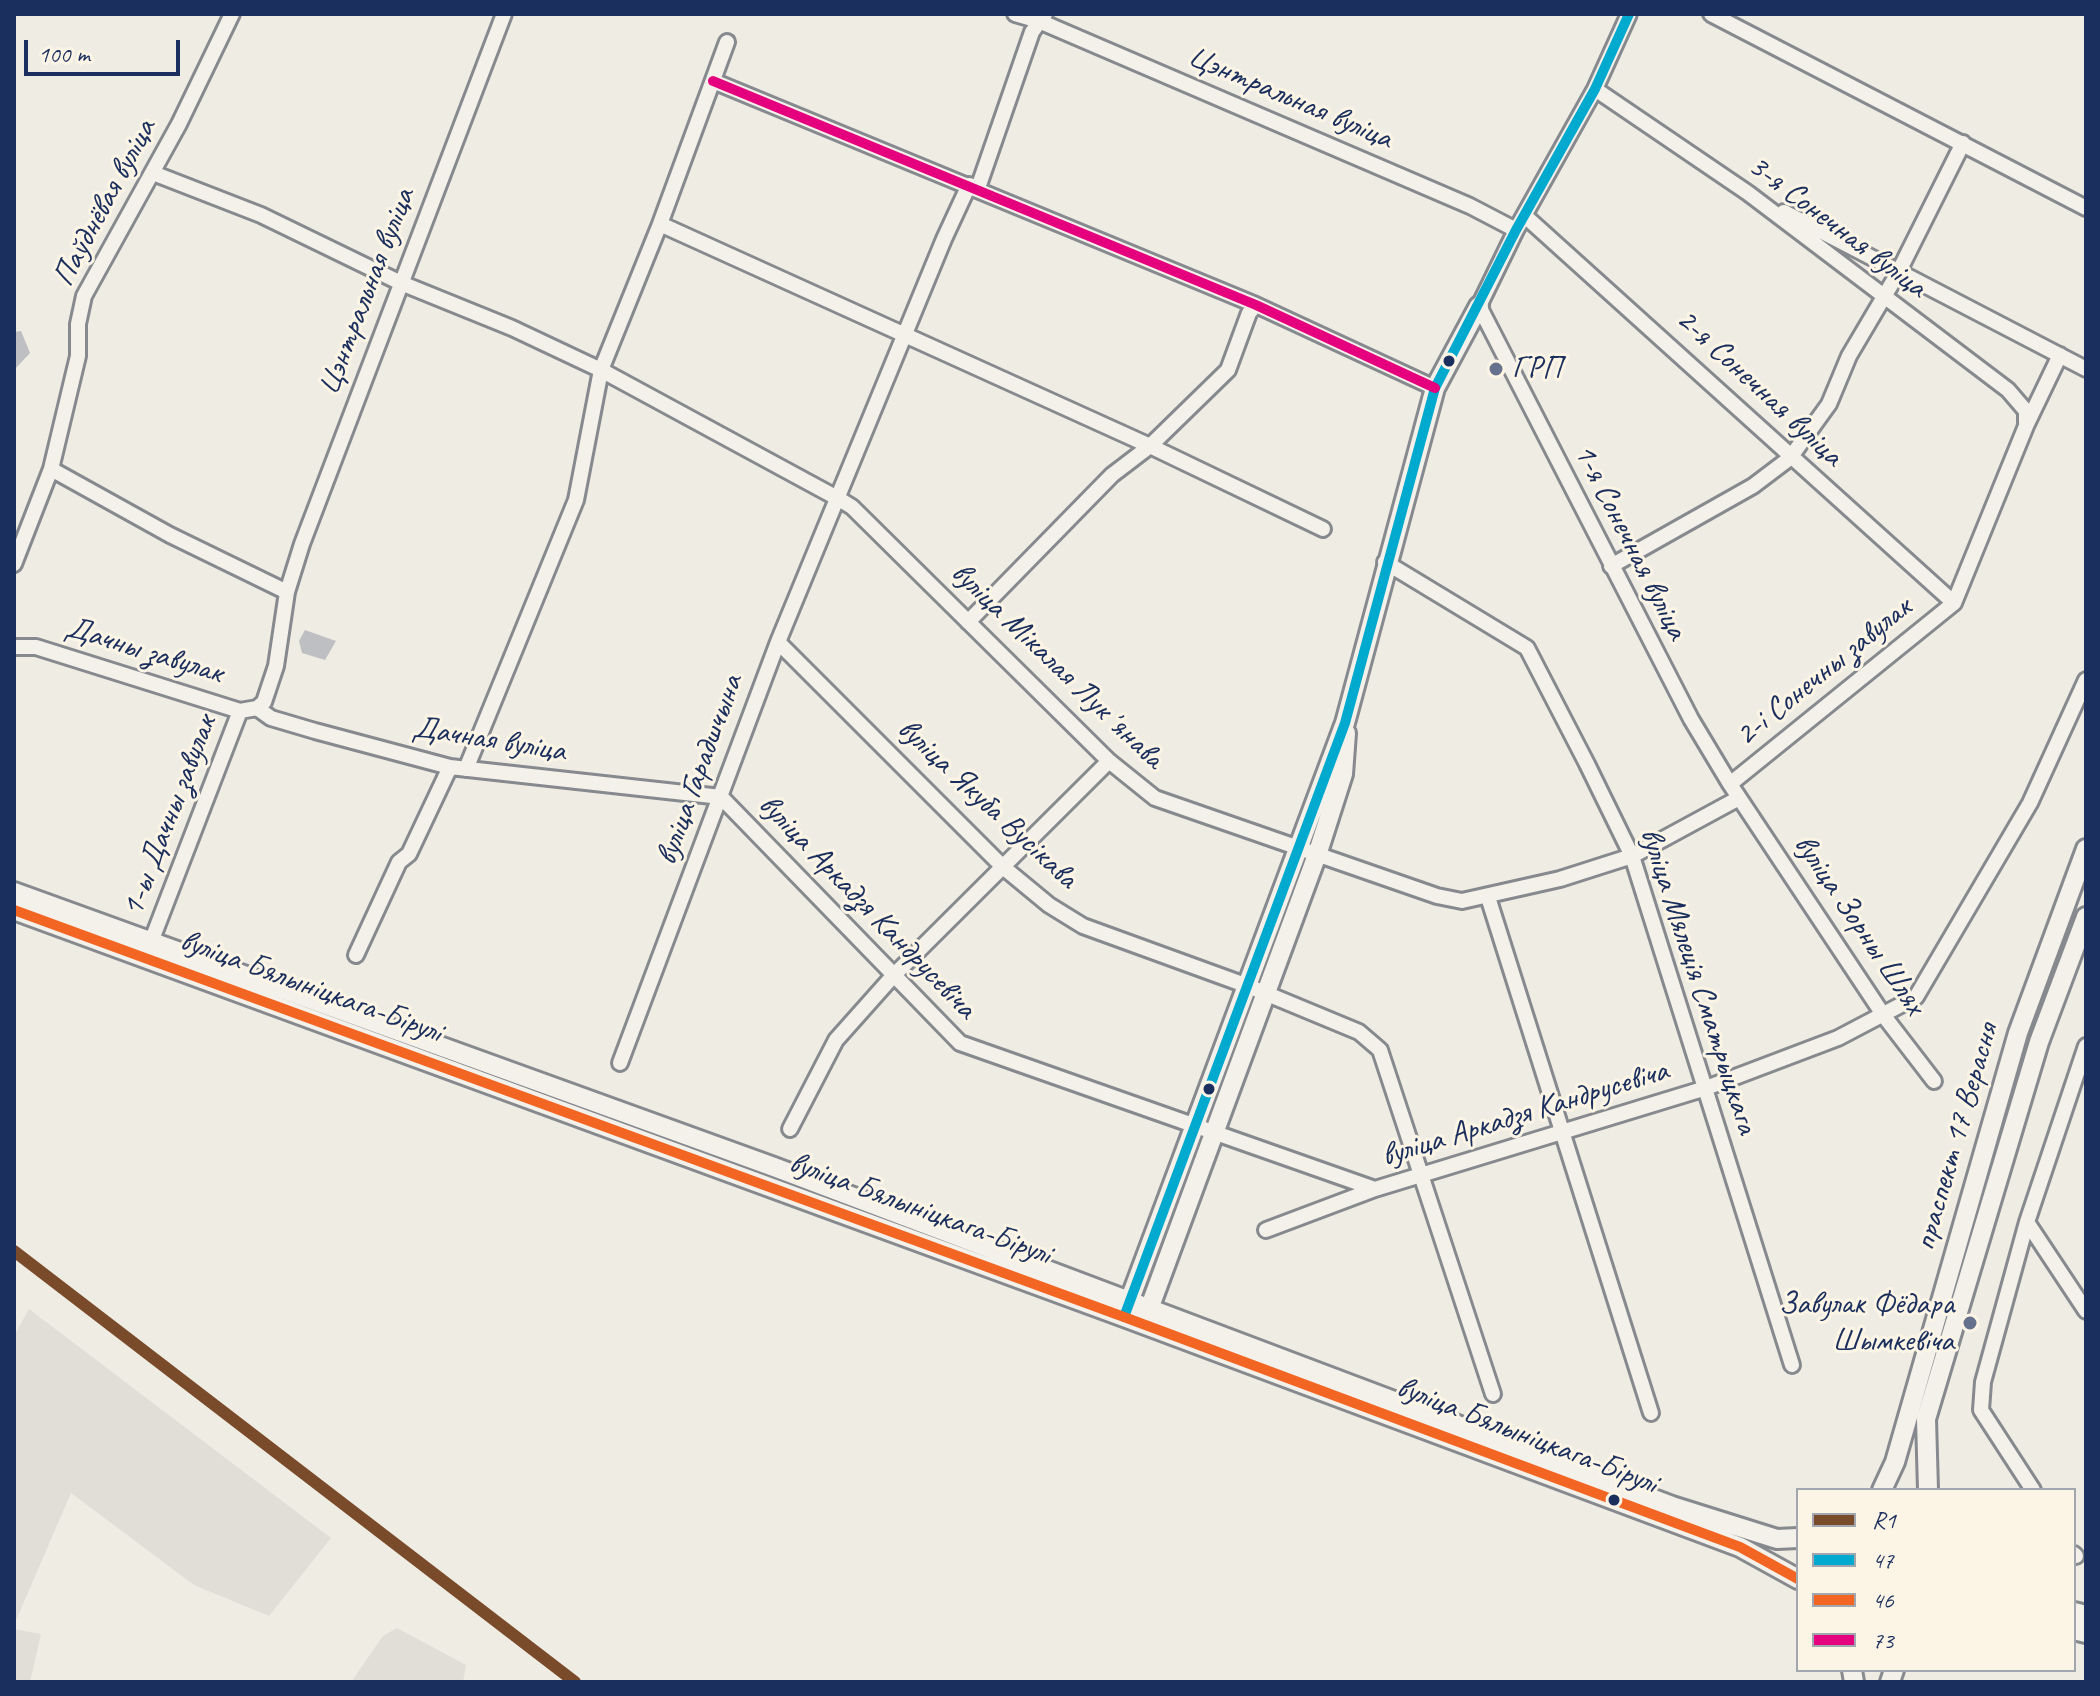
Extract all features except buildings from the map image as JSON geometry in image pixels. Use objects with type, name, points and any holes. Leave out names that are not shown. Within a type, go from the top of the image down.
[{"type":"main road","points":[[1146,1317],[1206,1128],[1256,989],[1310,849],[1343,774],[1347,748],[1345,723],[1385,562],[1435,388],[1479,306]]},
{"type":"main road","name":"праспект 17 Верасня","points":[[1883,1488],[1895,1462],[2018,1033],[2086,849]]},
{"type":"main road","name":"вуліца Бялыніцкага-Бірулі","points":[[14,892],[774,1167],[1146,1317],[1740,1547],[1796,1578]]},
{"type":"main road","name":"вуліца Бялыніцкага-Бірулі","points":[[14,910],[1127,1309]]},
{"type":"main road","name":"праспект 17 Верасня","points":[[1928,1488],[1926,1419],[2039,1042],[2086,917]]},
{"type":"main road","points":[[1127,1309],[1206,1128]]},
{"type":"main road","name":"вуліца Бялыніцкага-Бірулі","points":[[1146,1317],[1672,1506],[1777,1539],[1796,1538]]},
{"type":"street","name":"Паўднёвая вуліца","points":[[14,564],[51,469],[78,356],[78,324],[84,296],[153,173],[232,14]]},
{"type":"street","name":"Цэнтральная вуліца","points":[[257,708],[266,698],[273,680],[287,592],[504,14]]},
{"type":"street","name":"Цэнтральная вуліца","points":[[1015,14],[1042,18],[1470,206],[1516,230]]},
{"type":"street","points":[[1479,306],[1516,230],[1595,89],[1629,14]]},
{"type":"street","points":[[1711,14],[2086,208]]},
{"type":"street","points":[[839,499],[904,334],[973,186],[1032,32],[1042,18]]},
{"type":"street","points":[[466,769],[576,500],[601,370],[660,224],[727,42]]},
{"type":"street","points":[[713,81],[1256,305],[1435,388]]},
{"type":"street","name":"3-я Сонечная вуліца","points":[[1595,89],[1748,193],[2008,390],[2026,411],[2026,426]]},
{"type":"street","points":[[1611,566],[1753,486],[1790,458],[1823,414],[1853,348],[1898,273],[1963,143]]},
{"type":"street","name":"вуліца Мікалая Лукʼянава","points":[[153,173],[261,215],[401,283],[512,328],[601,370],[839,499],[1109,761],[1155,798],[1310,849],[1437,896],[1462,901],[1488,897],[1632,856],[1739,798]]},
{"type":"street","points":[[1748,193],[2086,369]]},
{"type":"street","name":"2-я Сонечная вуліца","points":[[1525,216],[1954,603]]},
{"type":"street","points":[[660,224],[1150,446],[1323,529]]},
{"type":"street","points":[[968,622],[1112,475],[1150,446],[1228,370],[1249,313],[1256,305]]},
{"type":"street","name":"1-я Сонечная вуліца","points":[[1479,306],[1668,678],[1739,798]]},
{"type":"street","points":[[1954,603],[2026,426],[2060,355]]},
{"type":"street","points":[[51,469],[170,535],[287,592]]},
{"type":"street","name":"вуліца Гарадшчына","points":[[620,1063],[778,642],[839,499]]},
{"type":"street","name":"вуліца Мялеція Сматрыцкага","points":[[1385,562],[1527,648],[1632,856],[1792,1365]]},
{"type":"street","name":"2-і Сонечны завулак","points":[[1730,784],[1954,603]]},
{"type":"street","name":"вуліца Якуба Вусікава","points":[[778,642],[1003,867],[1049,905],[1083,926],[1256,989],[1359,1032],[1380,1050],[1493,1394]]},
{"type":"street","name":"Дачны завулак","points":[[14,647],[36,647],[240,711],[257,708]]},
{"type":"street","name":"вуліца Аркадзя Кандрусевіча","points":[[721,797],[960,1043],[1375,1189],[1706,1088],[1838,1038],[1916,997],[2030,803],[2086,680]]},
{"type":"street","name":"Дачная вуліца","points":[[257,708],[271,718],[396,755],[450,767],[721,797]]},
{"type":"street","name":"1-ы Дачны завулак","points":[[151,942],[240,711]]},
{"type":"street","points":[[790,1129],[836,1040],[893,976],[1109,761]]},
{"type":"street","points":[[356,955],[399,862],[409,854],[450,767]]},
{"type":"street","name":"вуліца Зорны Шлях","points":[[1739,798],[1884,1016],[1934,1081]]},
{"type":"street","points":[[1488,897],[1651,1413]]},
{"type":"street","points":[[2032,1488],[1981,1410],[1983,1382],[2027,1222],[2086,1046]]},
{"type":"street","points":[[1266,1230],[1375,1189]]},
{"type":"street","points":[[2027,1222],[2086,1311]]},
{"type":"shaded area","points":[[21,331],[30,353],[14,370],[14,332]]},
{"type":"shaded area","points":[[305,630],[336,641],[325,660],[302,653],[299,641]]},
{"type":"shaded area","points":[[29,1309],[331,1538],[269,1616],[194,1585],[71,1493],[14,1625],[14,1336]]},
{"type":"shaded area","points":[[397,1628],[466,1665],[463,1682],[351,1682],[383,1636]]},
{"type":"shaded area","points":[[14,1629],[41,1634],[30,1682],[14,1682]]},
{"type":"transit line","name":"47","points":[[1124,1317],[1345,723],[1435,388],[1516,230],[1595,89],[1629,14]]},
{"type":"transit line","name":"73","points":[[713,81],[1256,305],[1435,388]]},
{"type":"transit line","name":"46","points":[[14,910],[1124,1317],[1740,1547],[1796,1578]]},
{"type":"transit line","name":"R1","points":[[14,1251],[575,1682]]},
{"type":"place","name":"ГРП","points":[[1496,369]]},
{"type":"place","name":"Завулак Фёдара Шымкевіча","points":[[1970,1323]]}]
